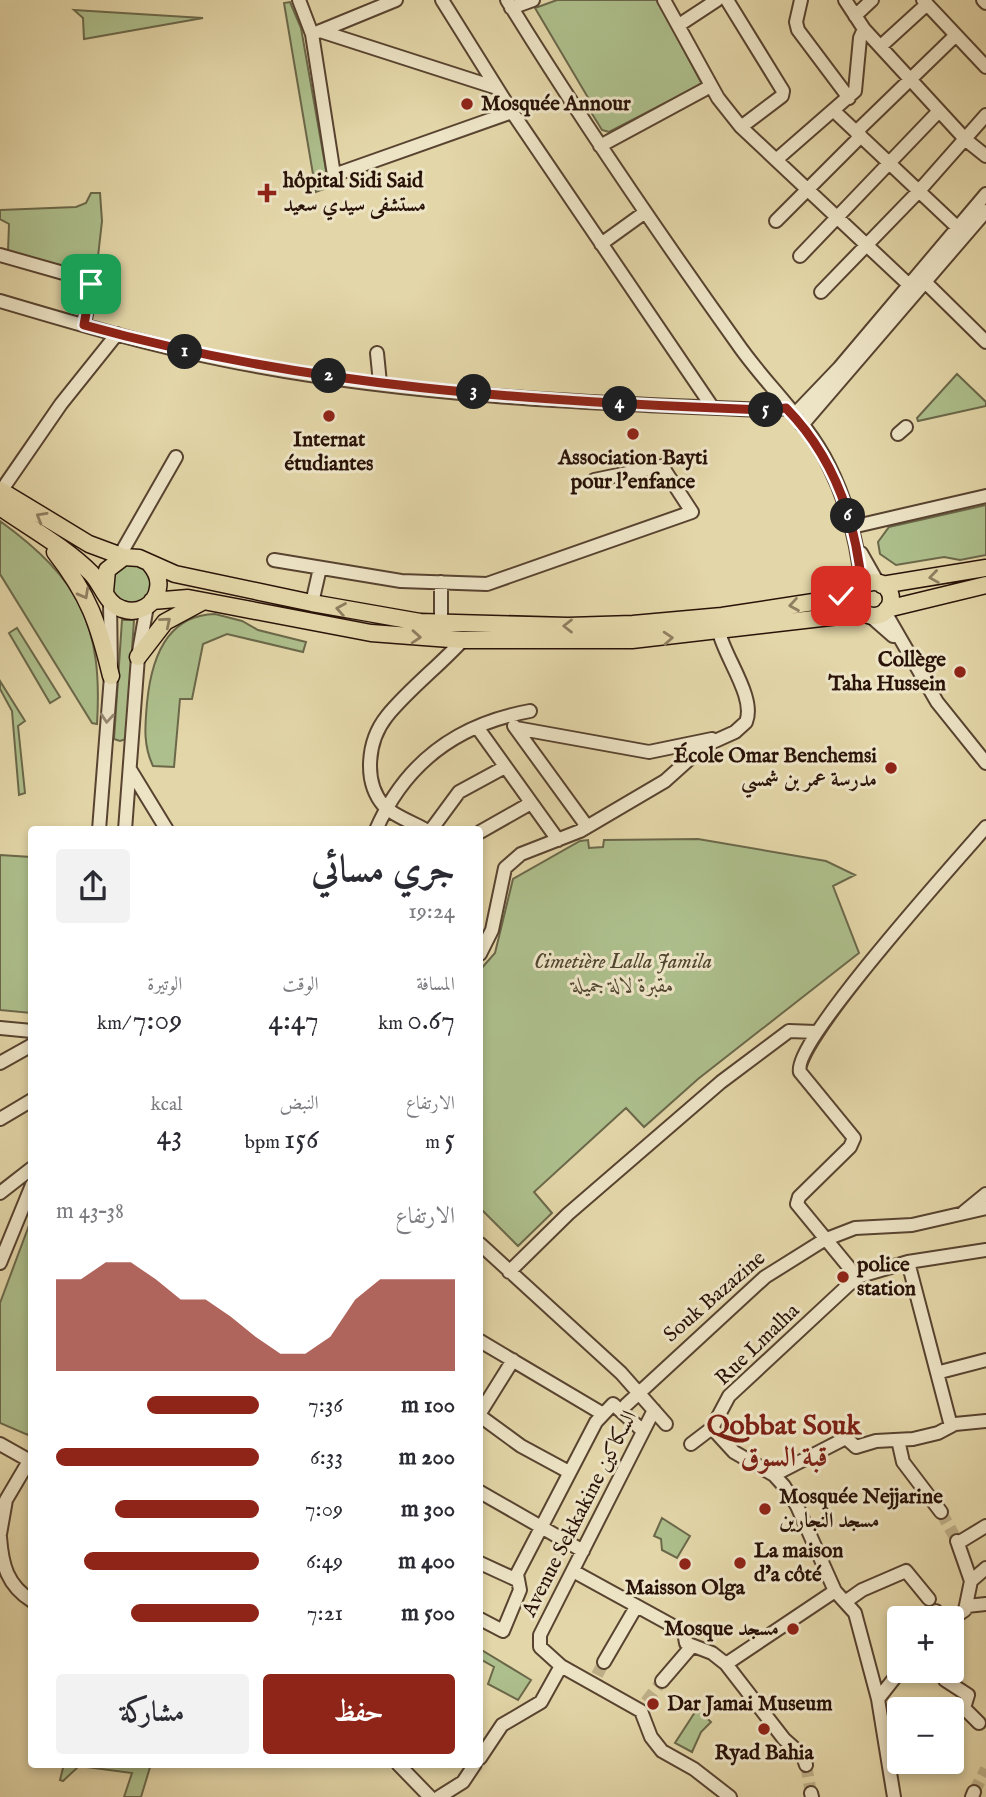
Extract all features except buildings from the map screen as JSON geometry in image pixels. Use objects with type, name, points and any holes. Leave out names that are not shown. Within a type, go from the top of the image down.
[{"type":"main road","points":[[0,496],[45,538],[93,575],[108,597],[130,611],[173,597],[204,600],[371,633],[463,640],[632,640],[876,612],[986,585]]},
{"type":"main road","points":[[0,496],[89,544],[124,557],[139,558],[198,580],[312,603],[441,624],[568,626],[674,621],[820,601],[870,586],[986,568]]},
{"type":"main road","points":[[45,538],[82,588],[94,612],[111,676]]},
{"type":"main road","points":[[108,597],[107,570],[124,557]]},
{"type":"main road","points":[[150,564],[158,581],[150,604]]},
{"type":"main road","points":[[870,586],[889,593],[876,612]]},
{"type":"main road","points":[[870,586],[857,600],[876,612]]},
{"type":"main road","points":[[138,657],[165,622],[204,600]]},
{"type":"street","points":[[299,0],[316,33],[334,175],[512,112]]},
{"type":"street","points":[[316,33],[396,0]]},
{"type":"street","points":[[442,0],[512,112],[713,408]]},
{"type":"street","points":[[533,0],[509,4],[644,213],[762,379],[794,416],[828,463],[870,586]]},
{"type":"street","points":[[664,0],[711,86],[741,127],[866,247],[917,280],[986,342]]},
{"type":"street","points":[[727,0],[783,94],[741,127]]},
{"type":"street","points":[[801,0],[796,22],[798,30],[849,98]]},
{"type":"street","points":[[845,0],[864,29],[939,111],[986,156]]},
{"type":"street","points":[[855,16],[872,0]]},
{"type":"street","points":[[679,25],[713,1]]},
{"type":"street","points":[[881,46],[925,2],[986,67]]},
{"type":"street","points":[[776,160],[855,91],[860,38],[864,29]]},
{"type":"street","points":[[316,33],[497,88]]},
{"type":"street","points":[[776,222],[910,77],[956,35]]},
{"type":"street","points":[[600,146],[711,86]]},
{"type":"street","points":[[834,111],[958,228]]},
{"type":"street","points":[[800,256],[838,220],[887,162],[939,111]]},
{"type":"street","points":[[821,292],[918,192],[986,115]]},
{"type":"street","points":[[917,280],[986,194]]},
{"type":"street","points":[[794,416],[917,280],[986,211]]},
{"type":"street","points":[[601,244],[644,213]]},
{"type":"street","points":[[0,256],[88,280],[91,287],[84,325]]},
{"type":"street","points":[[0,301],[226,361],[380,383],[549,400],[713,408],[794,416]]},
{"type":"street","points":[[0,496],[43,430],[117,334]]},
{"type":"street","points":[[377,353],[380,383]]},
{"type":"street","points":[[124,557],[124,548],[176,457]]},
{"type":"street","points":[[274,560],[401,581],[487,584],[692,512],[662,466],[594,480]]},
{"type":"street","points":[[852,527],[986,496]]},
{"type":"street","points":[[312,603],[320,568]]},
{"type":"street","points":[[441,582],[441,624]]},
{"type":"street","points":[[99,826],[111,676],[108,597]]},
{"type":"street","points":[[125,826],[138,657],[150,604]]},
{"type":"street","points":[[876,612],[899,640],[937,702],[986,763]]},
{"type":"street","points":[[516,728],[649,752],[717,738],[741,727],[749,708],[723,650],[719,632]]},
{"type":"street","points":[[421,826],[386,807],[373,789],[368,773],[382,724],[463,640]]},
{"type":"street","points":[[378,826],[398,787],[419,764],[448,742],[507,715],[530,711]]},
{"type":"street","points":[[507,715],[586,825]]},
{"type":"street","points":[[477,727],[558,840]]},
{"type":"street","points":[[483,948],[492,930],[505,868],[522,854],[580,831],[586,825],[665,781],[717,738]]},
{"type":"street","points":[[104,761],[111,756],[120,755],[164,826]]},
{"type":"street","points":[[431,826],[459,792],[505,767]]},
{"type":"street","points":[[103,778],[118,785],[130,771]]},
{"type":"street","points":[[483,830],[531,803]]},
{"type":"street","points":[[986,827],[816,1032],[800,1061],[800,1070],[854,1138],[852,1144],[797,1200],[802,1212],[857,1277],[908,1262],[986,1250]]},
{"type":"street","points":[[0,1028],[28,1031]]},
{"type":"street","points":[[509,1272],[568,1214],[721,1082],[789,1031],[816,1032]]},
{"type":"street","points":[[0,1063],[28,1047]]},
{"type":"street","points":[[0,1119],[28,1102]]},
{"type":"street","points":[[0,1193],[28,1171]]},
{"type":"street","points":[[961,1215],[986,1194]]},
{"type":"street","points":[[0,1263],[28,1195]]},
{"type":"street","name":"Souk Bazazine","points":[[623,1408],[765,1276],[824,1240],[855,1228],[912,1225],[986,1208]]},
{"type":"street","points":[[483,1247],[638,1392],[666,1424]]},
{"type":"street","points":[[908,1262],[929,1346],[940,1372],[951,1426]]},
{"type":"street","name":"Rue Lmalha","points":[[691,1444],[712,1428],[729,1396],[857,1277]]},
{"type":"street","points":[[483,1342],[603,1414]]},
{"type":"street","points":[[483,1410],[513,1360]]},
{"type":"street","points":[[940,1372],[986,1360]]},
{"type":"street","points":[[483,1621],[503,1631],[520,1590],[517,1580],[540,1527],[596,1422],[613,1404],[623,1408],[643,1431]]},
{"type":"street","name":"Avenue Sekkakine السكاكين","points":[[561,1666],[543,1653],[539,1641],[653,1410]]},
{"type":"street","points":[[483,1417],[521,1446],[569,1472]]},
{"type":"street","points":[[774,1475],[846,1438],[854,1446],[938,1433],[951,1426],[986,1421]]},
{"type":"street","points":[[712,1428],[734,1452],[774,1475],[797,1506],[835,1591],[855,1613],[878,1699],[887,1768],[894,1797]]},
{"type":"street","points":[[898,1440],[903,1462],[941,1513]]},
{"type":"street","points":[[0,1444],[28,1460]]},
{"type":"street","points":[[28,1464],[12,1488],[0,1535],[8,1578],[15,1590],[28,1598]]},
{"type":"street","points":[[483,1494],[583,1551]]},
{"type":"street","points":[[967,1606],[971,1581],[958,1542],[986,1526]]},
{"type":"street","points":[[483,1564],[517,1580]]},
{"type":"street","points":[[971,1581],[986,1568]]},
{"type":"street","points":[[573,1571],[684,1632],[684,1640],[712,1653],[726,1664],[784,1738],[803,1756],[806,1765]]},
{"type":"street","points":[[845,1602],[862,1590],[906,1571],[929,1599]]},
{"type":"street","points":[[726,1664],[835,1591]]},
{"type":"street","points":[[964,1609],[986,1604]]},
{"type":"street","points":[[604,1662],[636,1607]]},
{"type":"street","points":[[662,1681],[692,1646]]},
{"type":"street","points":[[483,1754],[502,1725],[541,1702],[561,1666],[594,1679],[644,1707],[656,1745],[694,1769],[730,1797]]},
{"type":"street","points":[[878,1699],[891,1683]]},
{"type":"street","points":[[950,1683],[968,1695],[964,1709],[979,1723]]},
{"type":"street","points":[[402,1768],[430,1797]]},
{"type":"street","points":[[439,1797],[463,1782],[472,1768]]},
{"type":"green space","points":[[557,0],[657,0],[702,84],[609,132],[602,130],[586,104],[590,101],[535,8]]},
{"type":"green space","points":[[290,2],[301,28],[329,187],[316,192],[284,3]]},
{"type":"green space","points":[[74,10],[203,18],[84,39],[83,18]]},
{"type":"green space","points":[[91,193],[100,193],[102,221],[95,283],[89,274],[8,251],[9,224],[0,219],[0,210],[76,207],[86,203]]},
{"type":"green space","points":[[957,374],[986,402],[986,406],[918,421],[917,418]]},
{"type":"green space","points":[[986,505],[986,555],[960,560],[944,557],[896,565],[880,554],[878,542],[889,527]]},
{"type":"green space","points":[[0,521],[50,563],[81,608],[96,659],[97,724],[92,723],[0,574]]},
{"type":"green space","points":[[131,564],[145,570],[151,584],[145,598],[131,604],[117,598],[111,584],[117,570]]},
{"type":"green space","points":[[215,614],[242,621],[258,630],[306,642],[303,652],[227,634],[203,644],[192,699],[180,699],[174,767],[153,766],[146,743],[145,728],[149,687],[157,657],[164,643],[184,622],[198,616]]},
{"type":"green space","points":[[122,620],[134,620],[126,739],[120,741],[114,739]]},
{"type":"green space","points":[[17,628],[60,697],[50,703],[9,633]]},
{"type":"green space","points":[[0,681],[25,721],[18,726],[25,793],[19,795],[12,711],[0,689]]},
{"type":"green space","name":"Cimetière Lalla Jamila مقبرة لالة جميلة","points":[[698,839],[826,861],[855,875],[833,886],[859,953],[698,1079],[644,1127],[626,1108],[534,1192],[552,1213],[518,1246],[483,1211],[483,967],[495,953],[513,879],[580,841],[588,840],[589,848],[603,847],[604,840]]},
{"type":"green space","points":[[0,855],[28,857],[28,1013],[0,1010]]},
{"type":"green space","points":[[28,1228],[28,1435],[0,1423],[0,1303]]},
{"type":"green space","points":[[662,1518],[690,1536],[677,1558],[662,1550],[661,1539],[654,1536]]},
{"type":"green space","points":[[483,1651],[531,1680],[518,1700],[488,1684],[494,1667],[483,1661]]},
{"type":"green space","points":[[697,1709],[711,1722],[701,1732],[692,1752],[675,1743]]},
{"type":"green space","points":[[63,1768],[77,1768],[63,1781],[60,1780]]},
{"type":"green space","points":[[94,1768],[150,1768],[141,1797],[124,1797],[132,1773]]},
{"type":"tunnel","points":[[941,1512],[957,1541]]},
{"type":"tunnel","points":[[597,1675],[604,1662]]},
{"type":"tunnel","points":[[646,1702],[662,1681]]},
{"type":"tunnel","points":[[806,1765],[811,1793]]},
{"type":"tunnel","points":[[974,1792],[986,1769]]},
{"type":"place","name":"Mosquée Annour","points":[[467,104]]},
{"type":"place","name":"hôpital Sidi Said مستشفى سيدي سعيد","points":[[267,193]]},
{"type":"place","name":"Internat étudiantes","points":[[329,416]]},
{"type":"place","name":"Association Bayti pour l'enfance","points":[[633,434]]},
{"type":"place","name":"Collège Taha Hussein","points":[[960,672]]},
{"type":"place","name":"École Omar Benchemsi مدرسة عمر بن شمسي","points":[[891,768]]},
{"type":"place","name":"police station","points":[[843,1277]]},
{"type":"place","name":"Mosquée Nejjarine مسجد النجارين","points":[[765,1509]]},
{"type":"place","name":"La maison d'a côté","points":[[740,1563]]},
{"type":"place","name":"Maisson Olga","points":[[685,1564]]},
{"type":"place","name":"Mosque مسجد","points":[[793,1629]]},
{"type":"place","name":"Dar Jamai Museum","points":[[653,1704]]},
{"type":"place","name":"Ryad Bahia","points":[[764,1729]]},
{"type":"district","name":"Qobbat Souk قبة السوق","points":[[784,1442]]},
{"type":"route","points":[[91,284],[84,325],[226,361],[371,382],[549,400],[767,410],[786,408],[802,425],[828,463],[852,527],[858,548],[862,588],[841,596]]}]
